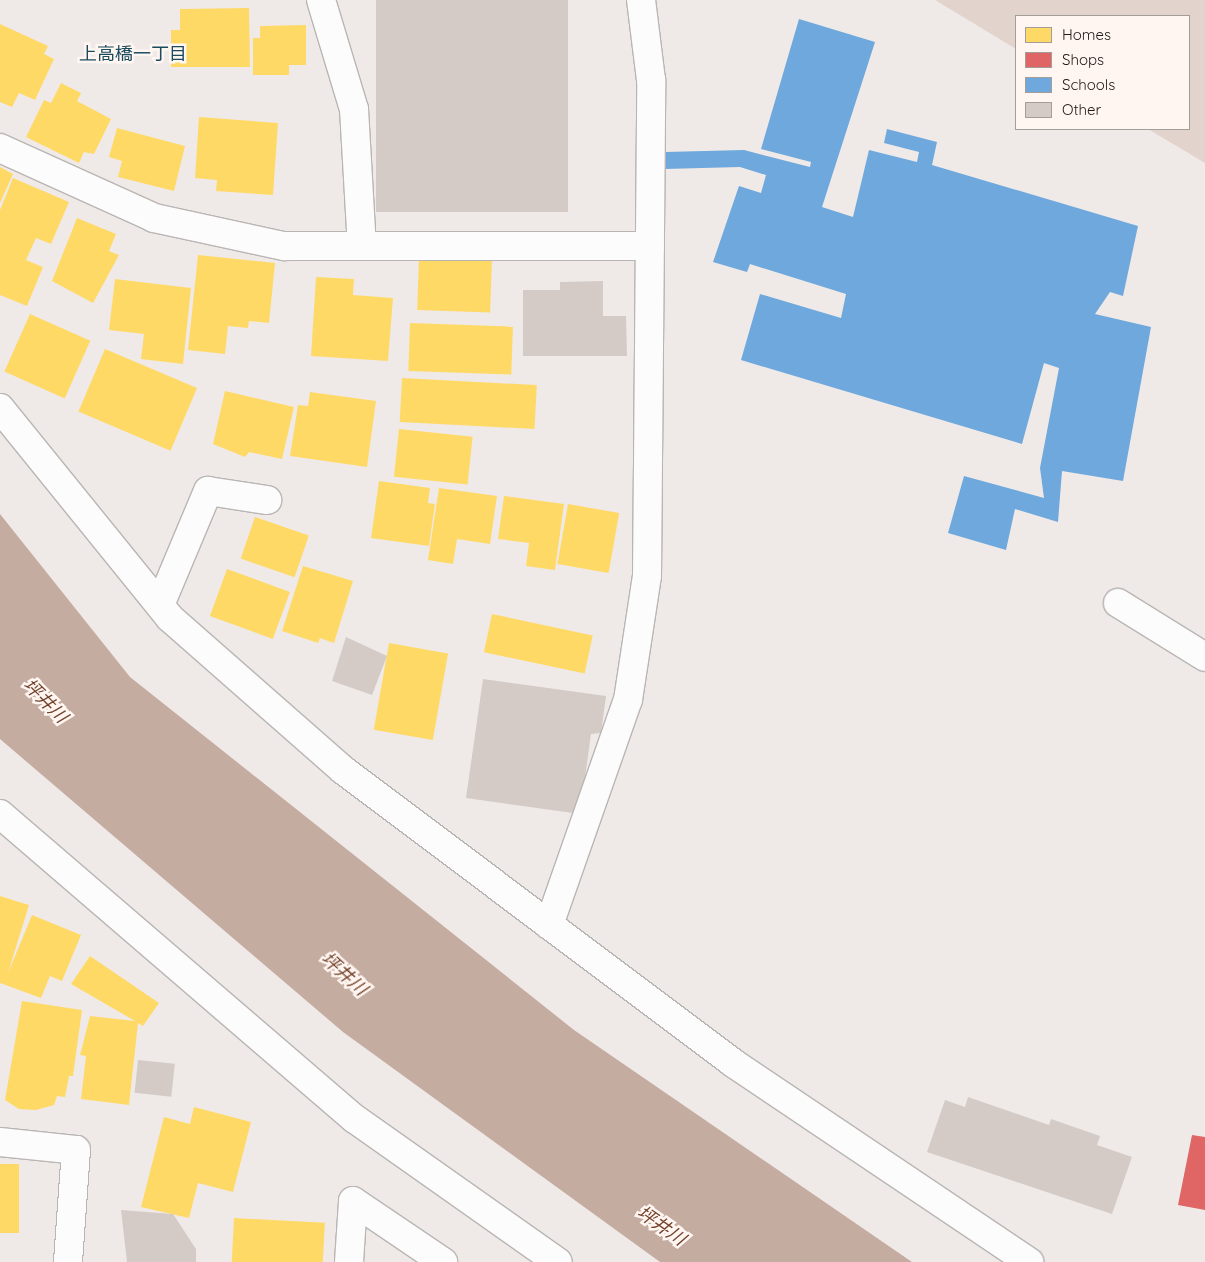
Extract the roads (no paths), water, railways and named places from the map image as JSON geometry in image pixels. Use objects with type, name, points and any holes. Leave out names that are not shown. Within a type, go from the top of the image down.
[{"type":"street","points":[[321,0],[354,109],[362,246]]},
{"type":"street","points":[[549,925],[628,700],[647,576],[651,80],[641,0]]},
{"type":"street","points":[[0,148],[154,218],[284,246],[650,246]]},
{"type":"street","points":[[0,408],[160,605],[343,770],[733,1063],[1028,1262]]},
{"type":"street","points":[[160,605],[208,491],[266,500]]},
{"type":"street","points":[[1118,603],[1205,657]]},
{"type":"street","points":[[0,814],[355,1119],[558,1262]]},
{"type":"street","points":[[0,1142],[76,1150],[68,1262]]},
{"type":"street","points":[[349,1262],[353,1201],[443,1262]]},
{"type":"water","name":"坪井川","points":[[0,514],[130,677],[574,1030],[912,1262],[660,1262],[343,1032],[0,739]]},
{"type":"district","name":"上高橋一丁目","points":[[133,54]]}]
